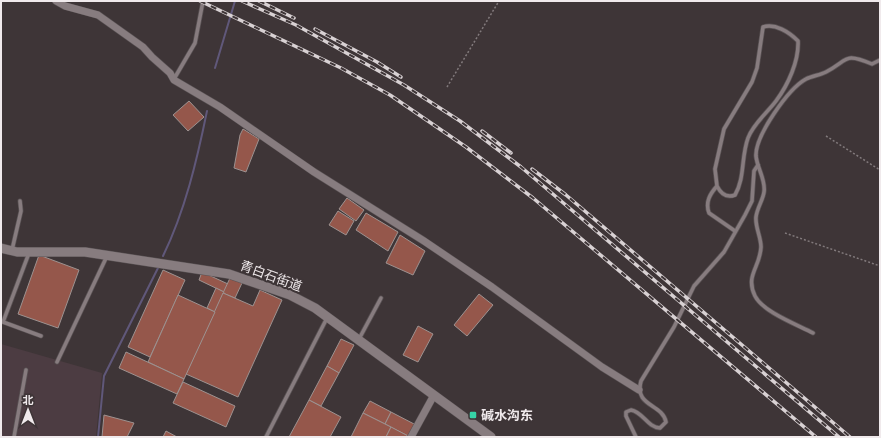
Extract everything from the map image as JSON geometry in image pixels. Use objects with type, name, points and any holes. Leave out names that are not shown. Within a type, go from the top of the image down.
[{"type":"street","points":[[56,1],[64,6],[98,15],[143,47],[170,73],[174,80],[220,107],[314,172],[424,241],[492,287],[602,368],[639,390]]},
{"type":"street","name":"青白石街道","points":[[1,248],[29,252],[85,252],[229,274],[290,295],[315,308],[491,437]]},
{"type":"street","points":[[411,437],[434,395]]},
{"type":"lane","points":[[174,80],[195,43],[203,1]]},
{"type":"lane","points":[[717,186],[720,192],[725,195],[730,197],[735,195],[742,179],[748,138],[764,114],[776,100],[793,68],[798,51],[798,41],[791,34],[777,27],[763,27],[757,68],[752,82],[724,129],[715,168],[717,186],[710,194],[708,201],[709,213],[735,231]]},
{"type":"lane","points":[[813,333],[770,310],[756,297],[750,281],[761,249],[761,237],[756,219],[758,206],[764,193],[756,156],[758,142],[769,122],[790,94],[806,79],[826,72],[838,63],[850,58],[858,58],[872,64],[880,60]]},
{"type":"lane","points":[[636,437],[626,416],[626,412],[631,410],[637,411],[654,427],[660,428],[666,422],[665,417],[641,397],[639,390],[641,381],[674,327],[694,286],[724,252],[745,215],[752,201],[754,171],[758,164]]},
{"type":"lane","points":[[12,250],[21,211],[20,201]]},
{"type":"lane","points":[[29,252],[3,322],[41,336]]},
{"type":"lane","points":[[57,362],[108,255]]},
{"type":"lane","points":[[359,340],[381,298]]},
{"type":"lane","points":[[266,437],[327,317]]},
{"type":"lane","points":[[14,437],[26,370]]},
{"type":"path","points":[[447,87],[499,1]]},
{"type":"path","points":[[826,136],[880,170]]},
{"type":"path","points":[[786,233],[880,266]]},
{"type":"shaded area","points":[[1,344],[102,373],[96,437],[1,437]]},
{"type":"building","points":[[189,101],[204,117],[188,131],[173,115]]},
{"type":"building","points":[[243,129],[259,139],[246,172],[234,168],[240,135]]},
{"type":"building","points":[[347,198],[364,210],[356,221],[339,209]]},
{"type":"building","points":[[338,211],[354,221],[346,235],[329,225]]},
{"type":"building","points":[[366,213],[398,232],[388,251],[356,230]]},
{"type":"building","points":[[400,235],[425,251],[413,275],[386,263]]},
{"type":"building","points":[[39,255],[79,270],[58,328],[18,314]]},
{"type":"building","points":[[163,270],[185,280],[150,357],[128,347]]},
{"type":"building","points":[[202,272],[228,284],[224,292],[199,280]]},
{"type":"building","points":[[230,278],[242,283],[235,298],[223,293]]},
{"type":"building","points":[[216,288],[224,292],[215,312],[207,308]]},
{"type":"building","points":[[260,290],[282,300],[238,397],[186,374],[223,293],[253,306]]},
{"type":"building","points":[[479,294],[493,305],[467,336],[454,325]]},
{"type":"building","points":[[178,295],[215,312],[184,379],[148,362]]},
{"type":"building","points":[[418,326],[433,334],[418,362],[403,355]]},
{"type":"building","points":[[341,339],[354,345],[339,373],[327,366]]},
{"type":"building","points":[[126,352],[184,379],[177,394],[119,368]]},
{"type":"building","points":[[327,366],[339,373],[321,406],[309,400]]},
{"type":"building","points":[[183,382],[235,406],[226,427],[173,403]]},
{"type":"building","points":[[309,400],[341,417],[330,437],[289,437]]},
{"type":"building","points":[[370,401],[391,412],[385,424],[363,413]]},
{"type":"building","points":[[391,412],[416,425],[410,437],[385,424]]},
{"type":"building","points":[[363,413],[391,427],[386,437],[351,437]]},
{"type":"building","points":[[104,415],[134,423],[127,437],[102,437]]},
{"type":"building","points":[[391,427],[410,437],[386,437]]},
{"type":"building","points":[[166,431],[177,437],[163,437]]},
{"type":"waterway","points":[[215,68],[235,1]]},
{"type":"waterway","points":[[163,256],[178,221],[190,185],[207,111]]},
{"type":"waterway","points":[[98,437],[104,376],[158,268]]},
{"type":"railway","points":[[200,1],[341,68],[390,95],[466,147],[533,198],[816,437]]},
{"type":"railway","points":[[242,1],[296,25],[404,85],[460,121],[521,167],[839,437]]},
{"type":"railway","points":[[259,1],[294,18]]},
{"type":"railway","points":[[315,29],[377,62],[401,77]]},
{"type":"railway","points":[[482,131],[511,153]]},
{"type":"railway","points":[[532,169],[566,195],[850,437]]},
{"type":"place","name":"碱水沟东","points":[[473,415]]}]
